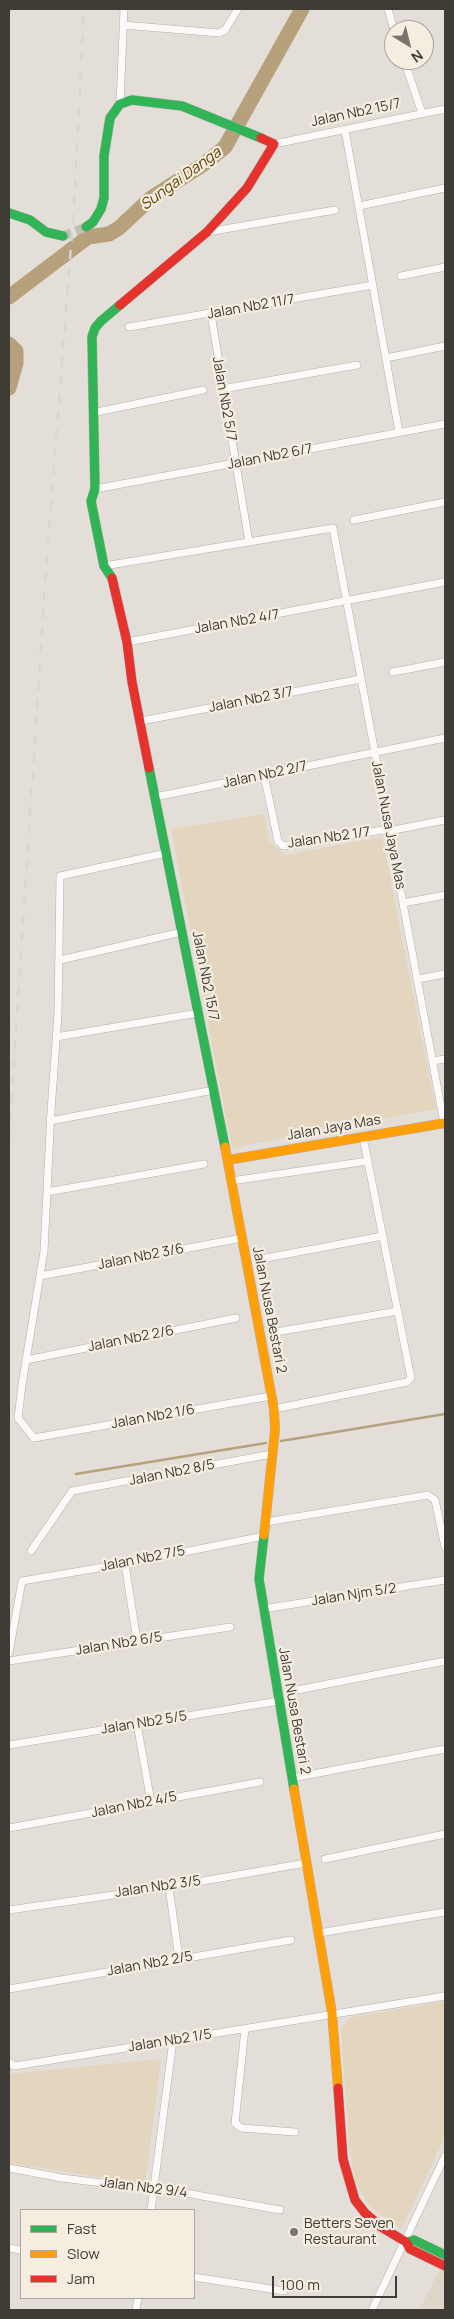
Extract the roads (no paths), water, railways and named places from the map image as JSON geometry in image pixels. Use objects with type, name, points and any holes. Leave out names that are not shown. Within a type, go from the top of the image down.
[{"type":"street","points":[[86,227],[93,222],[101,209],[104,198],[104,156],[110,118],[120,104],[124,9]]},
{"type":"street","points":[[123,25],[222,32],[238,9]]},
{"type":"street","points":[[407,70],[422,113]]},
{"type":"street","points":[[120,104],[132,100],[182,106],[274,144]]},
{"type":"street","name":"Jalan Nb2 15/7","points":[[228,1160],[155,797],[131,673],[127,642],[114,582],[104,566],[91,501],[95,489],[92,337],[94,328],[101,321],[207,232],[247,188],[274,144],[445,109]]},
{"type":"street","points":[[345,130],[399,432]]},
{"type":"street","points":[[359,206],[445,188]]},
{"type":"street","points":[[207,232],[335,210]]},
{"type":"street","points":[[9,213],[30,220],[46,232],[63,236]]},
{"type":"street","points":[[401,276],[445,267]]},
{"type":"street","name":"Jalan Nb2 11/7","points":[[128,327],[373,284]]},
{"type":"street","name":"Jalan Nb2 5/7","points":[[210,314],[249,542]]},
{"type":"street","points":[[386,358],[445,346]]},
{"type":"street","points":[[222,389],[357,365]]},
{"type":"street","points":[[92,413],[202,390]]},
{"type":"street","name":"Jalan Nb2 6/7","points":[[95,489],[445,424]]},
{"type":"street","points":[[354,520],[445,502]]},
{"type":"street","name":"Jalan Nusa Jaya Mas","points":[[249,542],[333,528],[444,1123]]},
{"type":"street","points":[[104,566],[249,542]]},
{"type":"street","name":"Jalan Nb2 4/7","points":[[127,642],[445,582]]},
{"type":"street","points":[[393,672],[445,662]]},
{"type":"street","name":"Jalan Nb2 3/7","points":[[141,721],[361,679]]},
{"type":"street","name":"Jalan Nb2 2/7","points":[[155,797],[445,738]]},
{"type":"street","name":"Jalan Nb2 1/7","points":[[264,775],[278,841],[282,846],[389,830]]},
{"type":"street","points":[[389,830],[445,820]]},
{"type":"street","points":[[26,1360],[44,1251],[60,960],[60,876],[166,853]]},
{"type":"street","points":[[403,904],[445,896]]},
{"type":"street","points":[[60,960],[182,932]]},
{"type":"street","points":[[417,979],[445,974]]},
{"type":"street","points":[[56,1037],[198,1013]]},
{"type":"street","points":[[432,1061],[445,1058]]},
{"type":"street","points":[[50,1121],[214,1090]]},
{"type":"street","name":"Jalan Jaya Mas","points":[[228,1160],[444,1123]]},
{"type":"street","points":[[274,1409],[408,1382],[411,1378],[363,1137]]},
{"type":"street","name":"Jalan Nusa Bestari 2","points":[[228,1160],[274,1409],[275,1430],[259,1579],[332,2013],[340,2140],[347,2180],[355,2200],[365,2213],[381,2227],[406,2242],[410,2249],[445,2266]]},
{"type":"street","points":[[231,1181],[368,1161]]},
{"type":"street","points":[[47,1192],[204,1164]]},
{"type":"street","points":[[266,1258],[383,1236]]},
{"type":"street","name":"Jalan Nb2 3/6","points":[[40,1276],[242,1238]]},
{"type":"street","points":[[276,1332],[398,1311]]},
{"type":"street","name":"Jalan Nb2 2/6","points":[[26,1360],[236,1318]]},
{"type":"street","name":"Jalan Nb2 1/6","points":[[26,1360],[18,1418],[34,1438],[272,1396]]},
{"type":"street","name":"Jalan Nb2 8/5","points":[[31,1551],[72,1492],[272,1454]]},
{"type":"street","points":[[266,1522],[428,1495],[432,1496],[445,1548]]},
{"type":"street","name":"Jalan Nb2 7/5","points":[[9,1652],[22,1581],[125,1564],[264,1536]]},
{"type":"street","points":[[125,1564],[137,1641]]},
{"type":"street","name":"Jalan Njm 5/2","points":[[263,1609],[445,1580]]},
{"type":"street","name":"Jalan Nb2 6/5","points":[[9,1661],[230,1627]]},
{"type":"street","points":[[297,1690],[445,1661]]},
{"type":"street","name":"Jalan Nb2 5/5","points":[[9,1745],[278,1701]]},
{"type":"street","points":[[137,1724],[150,1802]]},
{"type":"street","points":[[292,1778],[445,1749]]},
{"type":"street","name":"Jalan Nb2 4/5","points":[[9,1828],[260,1782]]},
{"type":"street","points":[[325,1859],[445,1834]]},
{"type":"street","name":"Jalan Nb2 3/5","points":[[9,1910],[169,1887],[306,1863]]},
{"type":"street","points":[[169,1887],[179,1959]]},
{"type":"street","points":[[318,1933],[445,1912]]},
{"type":"street","name":"Jalan Nb2 2/5","points":[[9,1989],[291,1940]]},
{"type":"street","name":"Jalan Nb2 1/5","points":[[9,2062],[15,2066],[445,1996]]},
{"type":"street","points":[[245,2028],[235,2123],[241,2128],[295,2132]]},
{"type":"street","points":[[151,2209],[174,2040]]},
{"type":"street","points":[[372,2310],[406,2242],[445,2156]]},
{"type":"street","name":"Jalan Nb2 9/4","points":[[9,2168],[62,2178],[191,2194],[280,2210]]},
{"type":"street","name":"Jalan Nusa Bestari 2","points":[[406,2242],[414,2240],[445,2255]]},
{"type":"street","points":[[195,2277],[284,2291]]},
{"type":"waterway","name":"Sungai Danga","points":[[9,297],[88,237],[109,234],[119,228],[151,198],[204,164],[225,147],[302,9]]},
{"type":"waterway","name":"Sungai Danga","points":[[9,344],[16,351],[16,363],[9,388]]},
{"type":"waterway","points":[[281,1441],[445,1414]]},
{"type":"waterway","points":[[76,1474],[266,1443]]},
{"type":"tunnel","points":[[63,236],[86,227]]},
{"type":"railway","points":[[9,1139],[45,584],[74,207],[84,9]]},
{"type":"place","name":"Betters Seven Restaurant","points":[[294,2232]]}]
